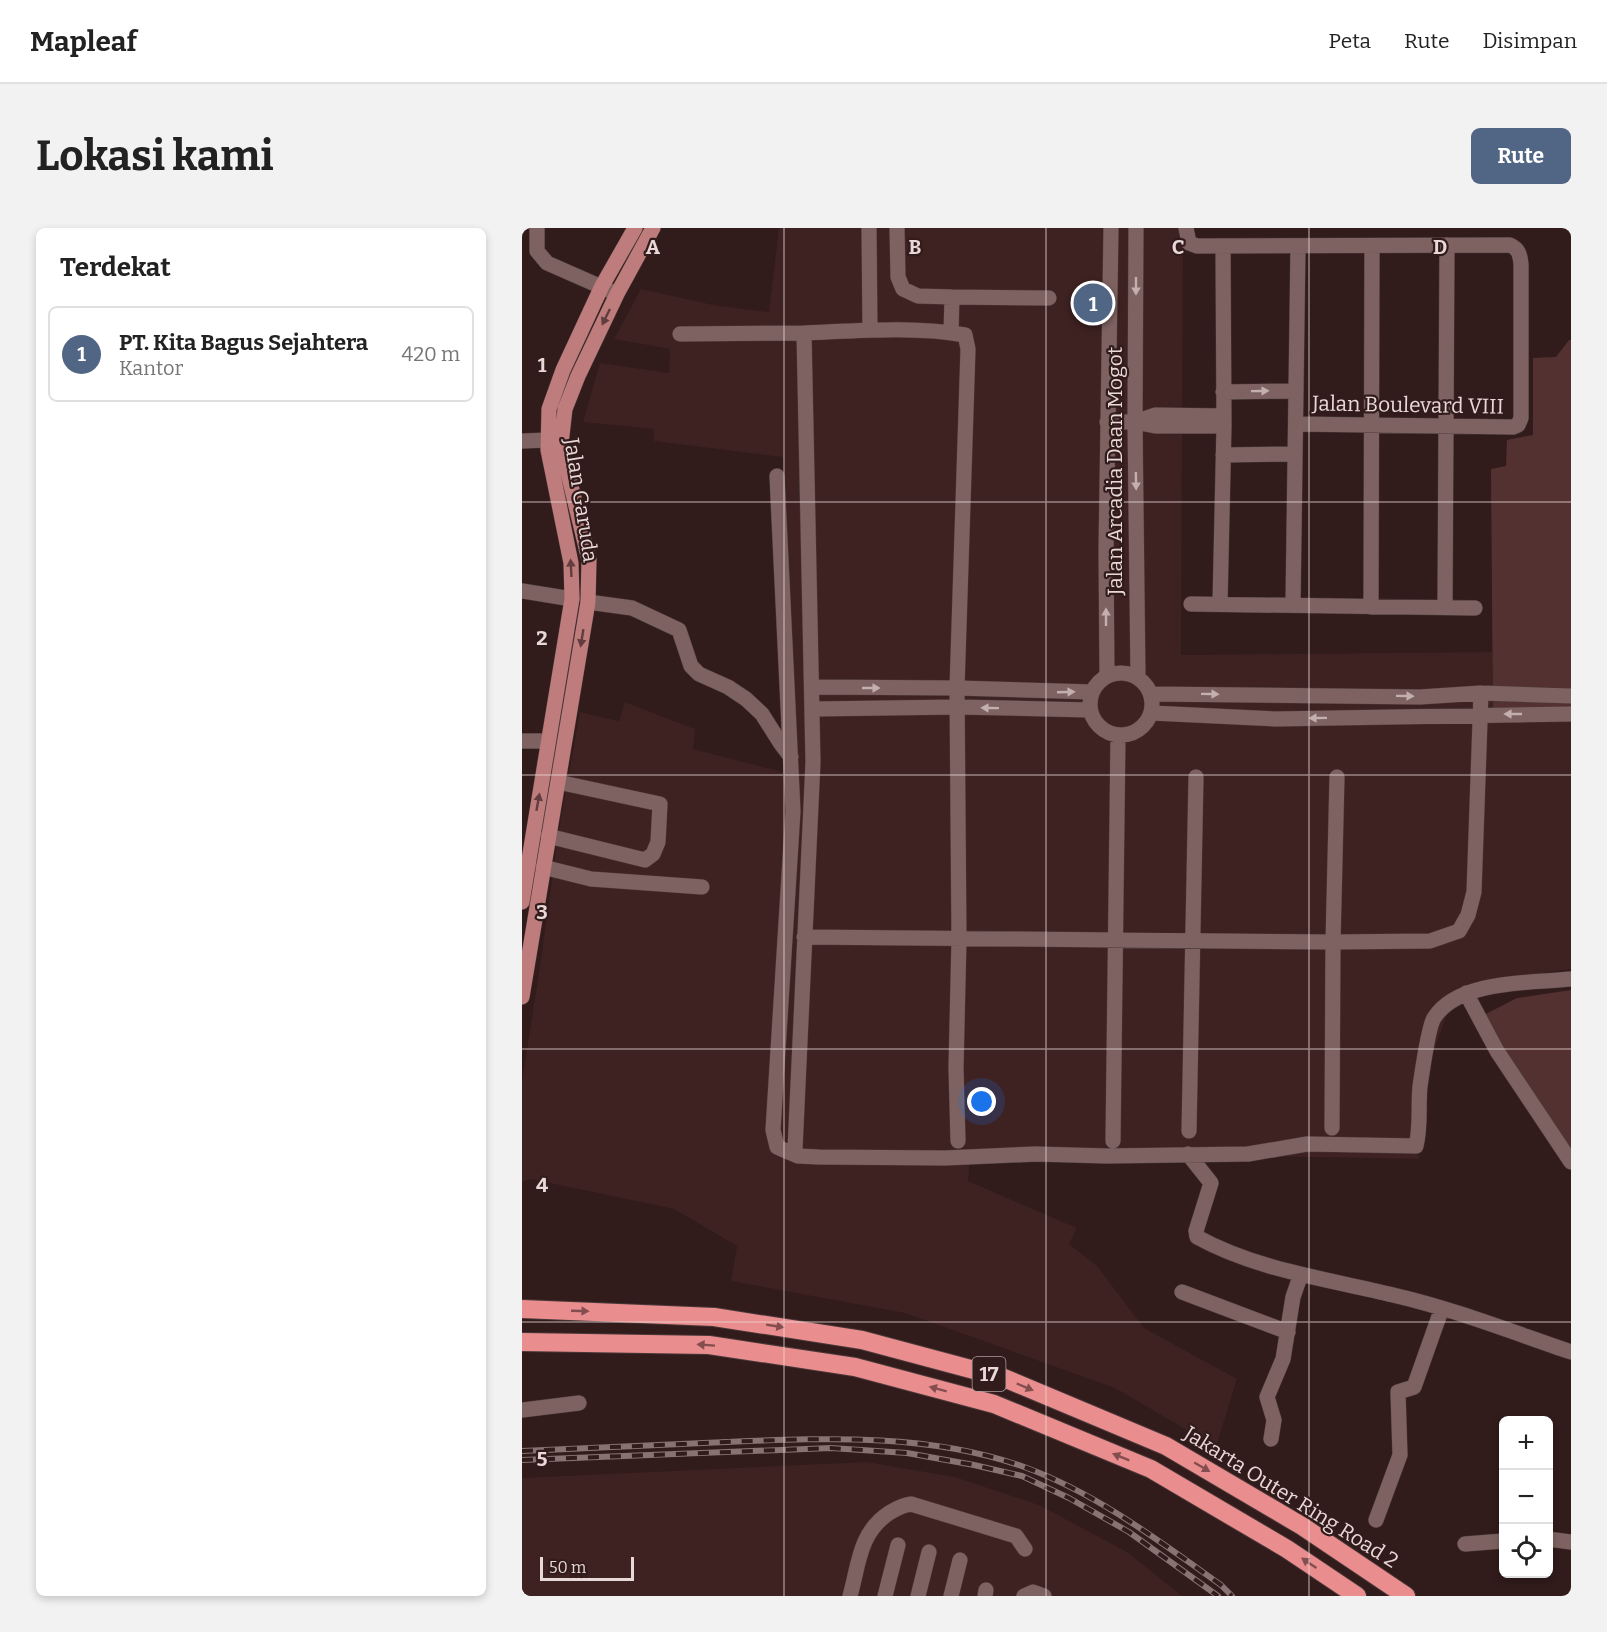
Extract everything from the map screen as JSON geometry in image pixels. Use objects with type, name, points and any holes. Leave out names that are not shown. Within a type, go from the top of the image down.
[{"type":"highway","name":"Jakarta Outer Ring Road 2","points":[[522,1309],[714,1317],[862,1340],[1004,1378],[1166,1446],[1302,1526],[1406,1596]]},
{"type":"highway","name":"17","points":[[522,1342],[709,1345],[855,1366],[994,1404],[1151,1469],[1287,1548],[1357,1596]]},
{"type":"main road","name":"Jalan Garuda","points":[[522,902],[527,831],[542,779],[572,599],[572,563],[548,450],[549,409],[563,370],[602,286],[635,228]]},
{"type":"main road","name":"Jalan Garuda","points":[[522,997],[588,602],[589,560],[561,444],[565,409],[617,294],[653,228]]},
{"type":"main road","points":[[542,779],[558,782]]},
{"type":"main road","points":[[527,831],[548,836]]},
{"type":"street","points":[[537,228],[537,251],[547,263],[617,294]]},
{"type":"street","points":[[869,228],[870,330]]},
{"type":"street","points":[[897,228],[898,277],[903,289],[918,296],[1049,298]]},
{"type":"street","name":"Jalan Arcadia Daan Mogot","points":[[1107,676],[1107,422],[1111,228]]},
{"type":"street","name":"Jalan Arcadia Daan Mogot","points":[[1136,228],[1135,422],[1138,677]]},
{"type":"street","points":[[1186,228],[1189,243],[1197,246],[1447,245],[1444,608]]},
{"type":"street","name":"Jalan Boulevard VIII","points":[[1296,424],[1513,428],[1518,425],[1521,418],[1520,254],[1510,245],[1447,245]]},
{"type":"street","points":[[1220,604],[1224,421],[1223,246]]},
{"type":"street","points":[[1293,605],[1298,246]]},
{"type":"street","points":[[1371,607],[1372,246]]},
{"type":"street","points":[[951,333],[952,297]]},
{"type":"street","points":[[680,334],[870,330],[965,335],[968,349],[957,688],[959,939],[956,1068],[958,1141]]},
{"type":"street","points":[[795,1149],[813,762],[804,333]]},
{"type":"street","points":[[1223,392],[1296,391]]},
{"type":"street","points":[[1107,422],[1224,421]]},
{"type":"street","points":[[522,441],[548,440]]},
{"type":"street","points":[[1223,455],[1295,454]]},
{"type":"street","points":[[777,476],[794,811],[773,1130],[777,1147],[798,1156],[945,1158],[1036,1154],[1107,1156],[1248,1154],[1307,1144],[1416,1146],[1420,1131],[1420,1087],[1433,1020],[1449,1001],[1486,987],[1571,979]]},
{"type":"street","points":[[522,591],[572,599]]},
{"type":"street","points":[[588,602],[632,608],[679,630],[691,666],[699,674],[728,687],[746,699],[762,714],[791,757]]},
{"type":"street","points":[[1191,604],[1475,608]]},
{"type":"street","points":[[1128,673],[1138,677],[1151,694],[1152,713],[1144,726],[1132,734],[1118,736],[1105,732],[1096,723],[1090,710],[1092,692],[1107,676],[1128,673]]},
{"type":"street","points":[[813,687],[1092,692]]},
{"type":"street","points":[[1151,694],[1420,697],[1481,693],[1571,696]]},
{"type":"street","points":[[804,937],[1333,942],[1430,940],[1459,931],[1468,915],[1474,892],[1481,693]]},
{"type":"street","points":[[813,709],[958,707],[1090,710]]},
{"type":"street","points":[[1152,713],[1275,719],[1571,714]]},
{"type":"street","points":[[1113,1141],[1118,736]]},
{"type":"street","points":[[522,741],[548,741]]},
{"type":"street","points":[[1189,1131],[1196,777]]},
{"type":"street","points":[[1332,1128],[1337,777]]},
{"type":"street","points":[[548,836],[645,860],[653,854],[658,842],[660,804],[558,782]]},
{"type":"street","points":[[543,867],[591,879],[702,887]]},
{"type":"street","points":[[1466,993],[1497,1051],[1571,1162]]},
{"type":"street","points":[[1188,1154],[1211,1183],[1196,1231],[1197,1237],[1214,1246],[1301,1274],[1442,1308],[1571,1352]]},
{"type":"street","points":[[1271,1439],[1274,1420],[1267,1397],[1283,1359],[1293,1297],[1301,1274]]},
{"type":"street","points":[[1182,1292],[1288,1332]]},
{"type":"street","points":[[1376,1520],[1400,1455],[1398,1392],[1414,1387],[1442,1308]]},
{"type":"street","points":[[522,1410],[579,1402]]},
{"type":"street","points":[[850,1596],[866,1537],[882,1518],[904,1505],[911,1504],[1016,1536],[1025,1549]]},
{"type":"street","points":[[1553,1540],[1571,1542]]},
{"type":"street","points":[[1465,1544],[1499,1541]]},
{"type":"street","points":[[885,1596],[898,1545]]},
{"type":"street","points":[[918,1596],[929,1552]]},
{"type":"street","points":[[951,1596],[960,1560]]},
{"type":"street","points":[[1024,1596],[1033,1592],[1044,1596]]},
{"type":"shaded area","points":[[779,228],[1183,228],[1181,655],[1492,652],[1493,721],[1571,720],[1571,969],[1499,979],[1451,1003],[1423,1082],[1419,1159],[1145,1154],[970,1157],[968,1181],[1077,1228],[1069,1244],[1097,1266],[1144,1328],[1237,1379],[1216,1447],[1115,1388],[905,1313],[731,1281],[737,1246],[674,1209],[531,1179],[522,1182],[522,1081],[559,829],[580,712],[619,721],[625,702],[695,729],[693,749],[798,776],[783,457],[654,441],[654,429],[583,422],[600,363],[669,373],[670,349],[614,339],[641,289],[713,305],[769,312]]},
{"type":"shaded area","points":[[1571,340],[1571,720],[1493,721],[1491,469],[1506,466],[1507,440],[1533,435],[1533,358],[1556,357]]},
{"type":"shaded area","points":[[1571,990],[1571,1149],[1478,1018],[1517,998]]},
{"type":"shaded area","points":[[867,1462],[955,1477],[1039,1505],[1127,1552],[1182,1596],[522,1596],[522,1478]]},
{"type":"railway","points":[[522,1451],[840,1439],[916,1443],[954,1449],[1027,1468],[1079,1491],[1128,1520],[1221,1585],[1232,1596]]},
{"type":"railway","points":[[522,1460],[831,1448],[907,1453],[974,1465],[1022,1476],[1069,1498],[1129,1532],[1218,1596]]},
{"type":"place","name":"PT. Kita Bagus Sejahtera","points":[[1093,303]]}]
